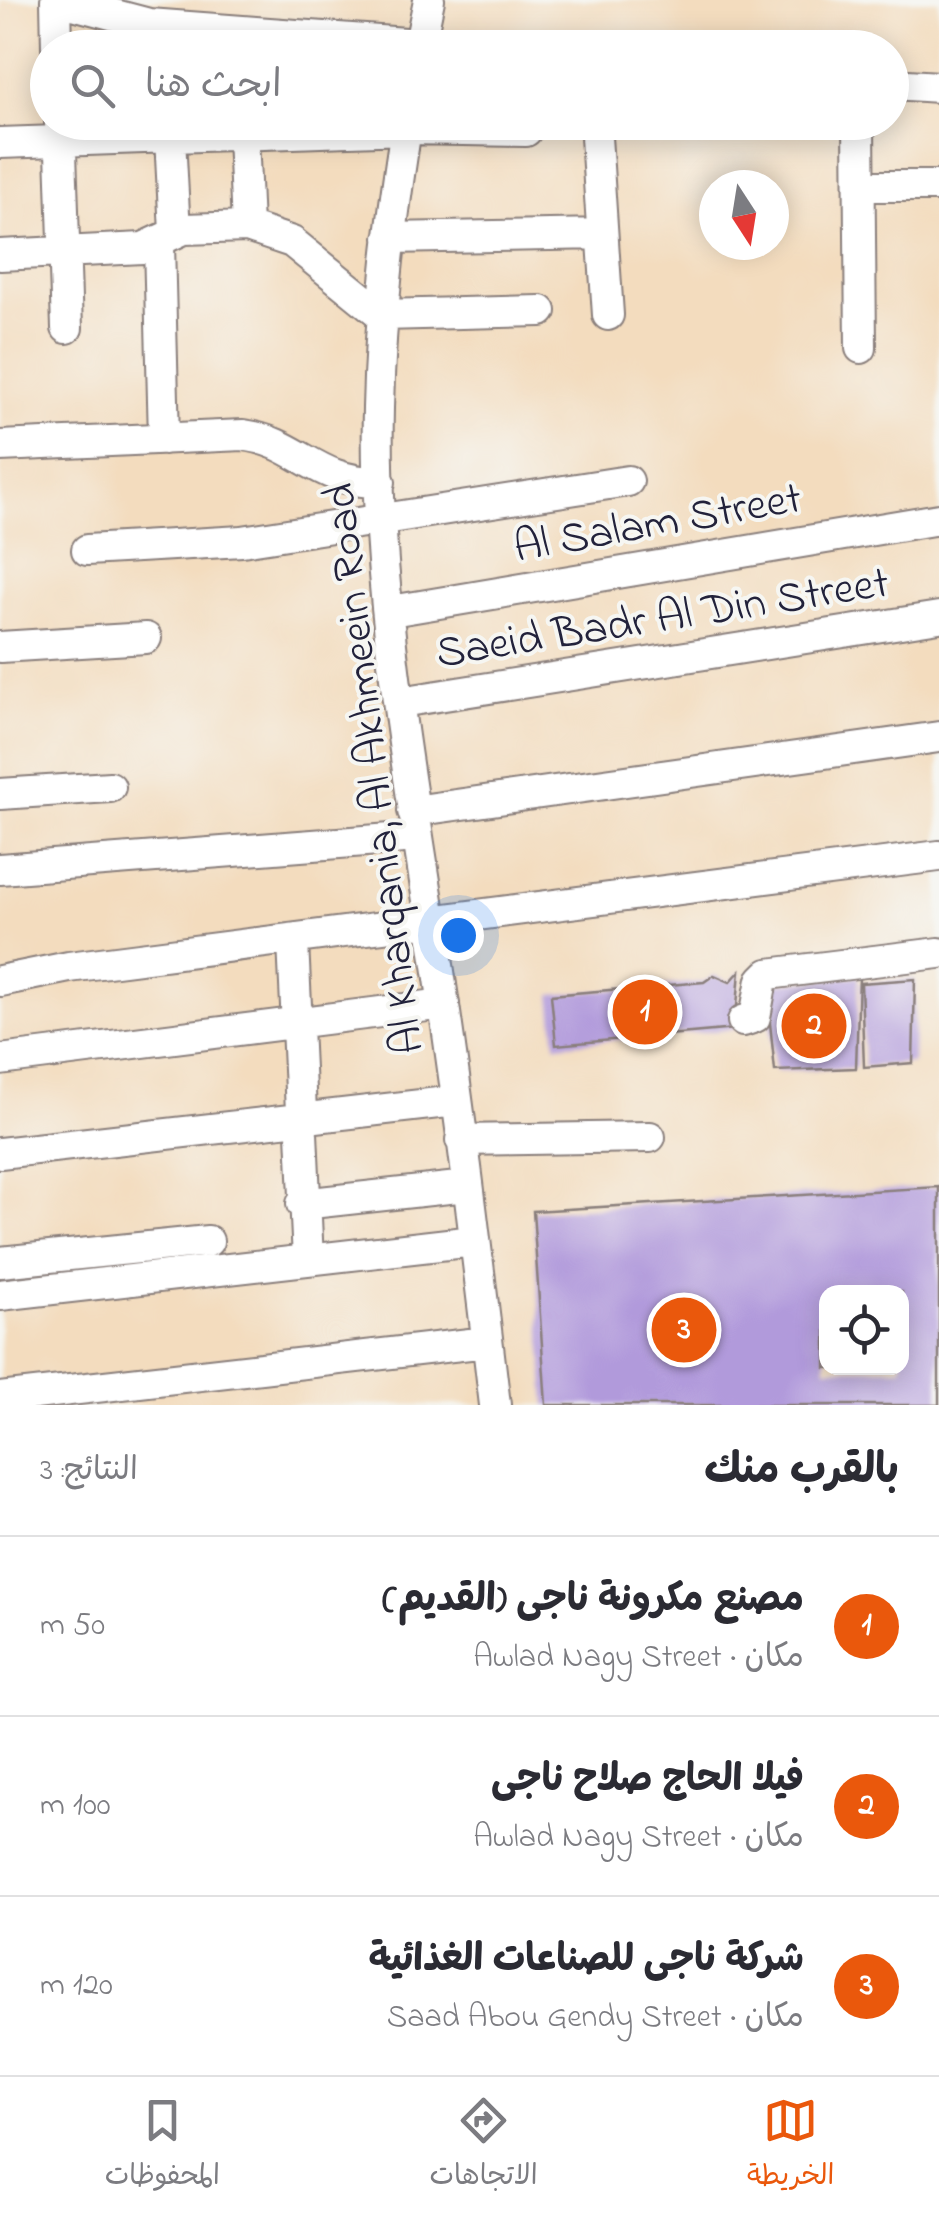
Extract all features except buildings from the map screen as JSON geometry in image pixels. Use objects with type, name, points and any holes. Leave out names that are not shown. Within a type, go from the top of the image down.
[{"type":"street","points":[[57,30],[57,0],[174,30]]},
{"type":"street","points":[[423,30],[429,0]]},
{"type":"street","points":[[909,85],[939,87]]},
{"type":"street","points":[[0,143],[30,137]]},
{"type":"street","points":[[60,140],[67,328]]},
{"type":"street","points":[[164,439],[170,140]]},
{"type":"street","points":[[243,140],[247,226]]},
{"type":"street","name":"Al Kharqania, Al Akhmeein Road","points":[[405,140],[382,316],[382,519],[415,824],[444,1004],[495,1405]]},
{"type":"street","points":[[597,140],[608,315]]},
{"type":"street","points":[[860,140],[861,348]]},
{"type":"street","points":[[860,186],[939,186]]},
{"type":"street","points":[[0,255],[65,252],[247,226],[292,242],[382,316],[542,311]]},
{"type":"street","points":[[390,238],[602,234]]},
{"type":"street","points":[[0,446],[261,438],[333,478],[380,482]]},
{"type":"street","points":[[87,550],[242,540],[628,480]]},
{"type":"street","name":"Al Salam Street","points":[[391,611],[939,518]]},
{"type":"street","name":"Saeid Badr Al Din Street","points":[[400,702],[939,617]]},
{"type":"street","points":[[0,647],[146,638]]},
{"type":"street","points":[[0,869],[415,824],[939,737]]},
{"type":"street","points":[[0,794],[110,787]]},
{"type":"street","points":[[0,981],[70,967],[293,942],[939,856]]},
{"type":"street","points":[[293,942],[302,1204],[308,1260]]},
{"type":"street","points":[[743,1021],[755,1017],[762,980],[768,974],[939,953]]},
{"type":"street","points":[[0,1060],[444,1004]]},
{"type":"street","points":[[0,1154],[456,1101]]},
{"type":"street","points":[[461,1140],[650,1137]]},
{"type":"street","points":[[302,1204],[467,1186]]},
{"type":"street","points":[[0,1262],[208,1241]]},
{"type":"street","points":[[0,1295],[474,1241]]},
{"type":"street","points":[[0,1398],[488,1342]]},
{"type":"place","name":"مصنع مكرونة ناجى (القديم)","points":[[645,1012]]},
{"type":"place","name":"فيلا الحاج صلاح ناجى","points":[[814,1026]]},
{"type":"place","name":"شركة ناجى للصناعات الغذائية","points":[[684,1330]]}]
